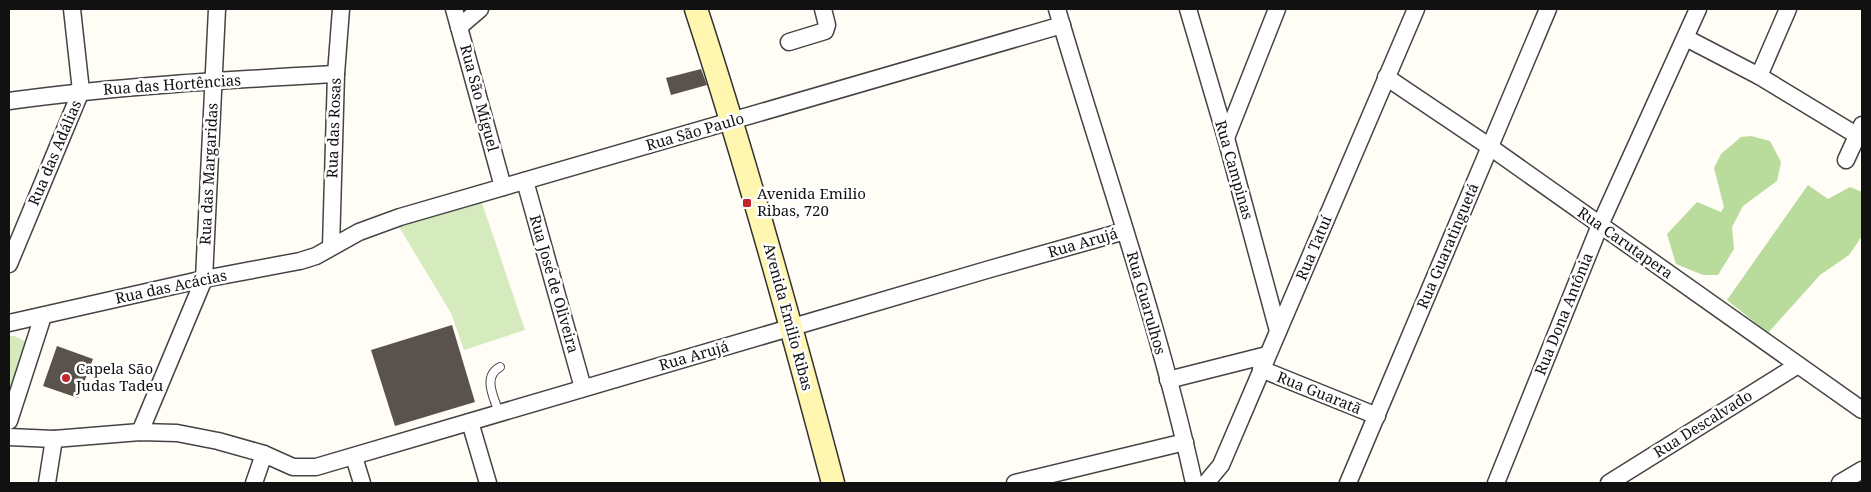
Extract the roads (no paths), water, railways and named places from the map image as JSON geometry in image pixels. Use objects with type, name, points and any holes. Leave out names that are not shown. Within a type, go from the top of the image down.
[{"type":"main road","name":"Avenida Emilio Ribas","points":[[696,9],[732,121],[792,327],[833,483]]},
{"type":"street","name":"Rua das Adálias","points":[[9,264],[81,91],[72,9]]},
{"type":"street","name":"Rua das Margaridas","points":[[140,432],[204,278],[218,9]]},
{"type":"street","name":"Rua das Rosas","points":[[331,247],[336,74],[341,9]]},
{"type":"street","name":"Rua São Miguel","points":[[454,9],[504,187]]},
{"type":"street","points":[[459,27],[480,9]]},
{"type":"street","points":[[789,42],[825,31],[827,25],[823,9]]},
{"type":"street","name":"Rua Guarulhos","points":[[1057,9],[1125,231],[1185,442],[1194,483]]},
{"type":"street","name":"Rua Campinas","points":[[1188,9],[1226,138],[1278,331]]},
{"type":"street","points":[[1226,138],[1277,9]]},
{"type":"street","name":"Rua Tatuí","points":[[1206,483],[1221,465],[1416,9]]},
{"type":"street","name":"Rua Guaratinguetá","points":[[1348,483],[1548,9]]},
{"type":"street","name":"Rua Dona Antônia","points":[[1496,483],[1600,225],[1698,9]]},
{"type":"street","points":[[1759,76],[1788,9]]},
{"type":"street","name":"Rua São Paulo","points":[[331,247],[359,232],[400,217],[1062,25]]},
{"type":"street","points":[[1686,38],[1860,130],[1846,160]]},
{"type":"street","name":"Rua das Hortências","points":[[9,101],[81,91],[336,74]]},
{"type":"street","name":"Rua Carutapera","points":[[1386,77],[1490,147],[1862,410]]},
{"type":"street","name":"Rua José de Oliveira","points":[[525,181],[583,388]]},
{"type":"street","name":"Rua Arujá","points":[[9,437],[54,439],[140,432],[177,433],[210,439],[264,454],[293,466],[304,468],[316,467],[1125,231]]},
{"type":"street","name":"Rua das Acácias","points":[[9,323],[204,278],[300,261],[316,256],[331,247]]},
{"type":"street","points":[[9,421],[42,316]]},
{"type":"street","points":[[1168,380],[1264,362]]},
{"type":"street","name":"Rua Guaratã","points":[[1264,362],[1377,416]]},
{"type":"street","name":"Rua Descalvado","points":[[1609,483],[1798,365]]},
{"type":"street","points":[[470,422],[488,483]]},
{"type":"street","points":[[47,483],[54,439]]},
{"type":"street","points":[[1021,482],[1185,442]]},
{"type":"street","points":[[254,483],[264,454]]},
{"type":"street","points":[[354,457],[362,483]]},
{"type":"street","points":[[1840,483],[1862,470]]},
{"type":"lane","points":[[498,413],[490,376],[500,367]]},
{"type":"place","name":"Avenida Emilio Ribas, 720","points":[[747,203]]},
{"type":"place","name":"Capela São Judas Tadeu","points":[[66,378]]}]
